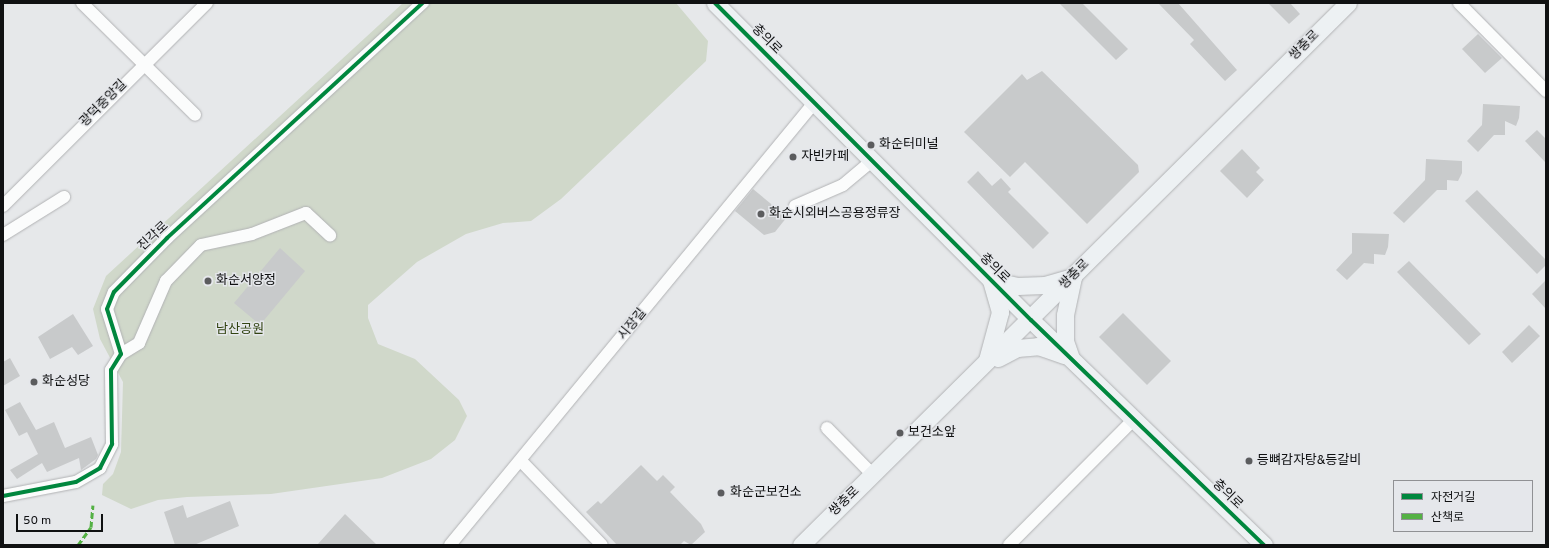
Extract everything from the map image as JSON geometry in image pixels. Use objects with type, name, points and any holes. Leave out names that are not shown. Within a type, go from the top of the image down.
[{"type":"street","points":[[82,3],[195,115]]},
{"type":"street","name":"광덕중앙길","points":[[3,206],[206,3]]},
{"type":"street","name":"진각로","points":[[121,354],[108,309],[122,281],[423,3]]},
{"type":"street","name":"충의로","points":[[715,3],[1031,320],[1264,545]]},
{"type":"street","name":"쌍충로","points":[[801,545],[1031,320],[1348,3]]},
{"type":"street","points":[[1459,3],[1546,92]]},
{"type":"street","name":"시장길","points":[[450,545],[522,462],[814,103]]},
{"type":"street","points":[[794,206],[843,185],[872,161]]},
{"type":"street","points":[[3,235],[64,197]]},
{"type":"street","points":[[3,496],[76,482],[100,468],[112,444],[111,370],[121,354],[139,343],[166,281],[201,245],[252,234],[306,213],[330,235]]},
{"type":"street","points":[[984,366],[1000,312],[991,280],[1017,286],[1038,285],[1073,277],[1065,315],[1065,341],[1071,358]]},
{"type":"street","points":[[984,366],[1017,348],[1038,346],[1054,349],[1071,358]]},
{"type":"street","points":[[1009,545],[1134,419]]},
{"type":"street","points":[[827,428],[873,474]]},
{"type":"street","points":[[522,462],[602,545]]},
{"type":"green space","name":"남산공원","points":[[403,3],[676,3],[708,41],[706,61],[561,199],[531,221],[503,223],[466,234],[417,262],[368,305],[368,318],[378,344],[415,359],[459,400],[467,416],[455,440],[431,459],[382,478],[271,494],[187,497],[158,500],[131,509],[102,495],[103,484],[113,474],[121,452],[123,382],[100,339],[93,309],[106,276]]},
{"type":"building","points":[[1059,3],[1082,3],[1128,49],[1116,60]]},
{"type":"building","points":[[1158,3],[1178,3],[1237,70],[1225,81],[1190,44],[1194,40]]},
{"type":"building","points":[[1268,3],[1290,3],[1300,14],[1289,24]]},
{"type":"building","points":[[1478,34],[1502,58],[1485,73],[1462,49]]},
{"type":"building","points":[[1042,71],[1138,165],[1139,172],[1087,224],[1025,162],[1010,177],[964,132],[1022,74],[1027,80]]},
{"type":"building","points":[[1483,104],[1520,106],[1519,118],[1516,126],[1505,121],[1505,135],[1494,135],[1478,152],[1467,141],[1482,125]]},
{"type":"building","points":[[1537,130],[1546,139],[1546,163],[1525,141]]},
{"type":"building","points":[[1242,149],[1260,168],[1256,172],[1264,180],[1247,198],[1220,171]]},
{"type":"building","points":[[1426,159],[1462,161],[1462,173],[1458,181],[1447,180],[1447,190],[1437,190],[1404,223],[1393,213],[1425,180]]},
{"type":"building","points":[[978,171],[992,186],[1001,178],[1011,189],[1008,192],[1049,233],[1033,249],[967,182]]},
{"type":"building","name":"화순시외버스공용정류장","points":[[753,189],[787,217],[775,232],[764,235],[735,211]]},
{"type":"building","points":[[1477,190],[1546,260],[1546,265],[1537,274],[1465,201]]},
{"type":"building","points":[[1352,233],[1389,234],[1388,247],[1385,255],[1374,254],[1374,264],[1364,263],[1347,280],[1336,270],[1352,253]]},
{"type":"building","points":[[280,248],[305,271],[260,325],[234,303]]},
{"type":"building","points":[[1409,261],[1481,334],[1469,345],[1397,272]]},
{"type":"building","points":[[1546,280],[1546,309],[1532,294]]},
{"type":"building","points":[[1123,313],[1171,361],[1147,385],[1099,337]]},
{"type":"building","points":[[73,314],[93,346],[78,355],[72,347],[50,359],[38,337]]},
{"type":"building","points":[[1529,325],[1540,336],[1512,363],[1502,352]]},
{"type":"building","points":[[10,358],[20,376],[3,386],[3,362]]},
{"type":"building","points":[[20,402],[36,430],[54,422],[65,448],[91,437],[98,455],[96,459],[81,470],[79,458],[47,472],[42,463],[17,479],[10,470],[38,454],[27,432],[19,436],[5,410]]},
{"type":"building","points":[[641,465],[657,481],[663,475],[675,487],[670,492],[701,524],[705,532],[691,545],[684,541],[680,545],[617,545],[586,512],[598,501],[601,504]]},
{"type":"building","points":[[230,501],[239,526],[194,545],[175,545],[164,512],[183,505],[187,518]]},
{"type":"building","points":[[345,514],[377,545],[317,545]]},
{"type":"marked path","points":[[78,545],[91,527],[93,505]]},
{"type":"cycle path","points":[[3,496],[76,482],[100,468],[112,444],[111,370],[121,354],[107,309],[114,292],[167,238],[423,3]]},
{"type":"cycle path","points":[[715,3],[1031,320],[1264,545]]},
{"type":"place","name":"화순터미널","points":[[871,145]]},
{"type":"place","name":"자빈카페","points":[[793,157]]},
{"type":"place","name":"화순시외버스공용정류장","points":[[761,214]]},
{"type":"place","name":"화순서양정","points":[[208,281]]},
{"type":"place","name":"화순성당","points":[[34,382]]},
{"type":"place","name":"보건소앞","points":[[900,433]]},
{"type":"place","name":"등뼈감자탕&등갈비","points":[[1249,461]]},
{"type":"place","name":"화순군보건소","points":[[721,493]]}]
